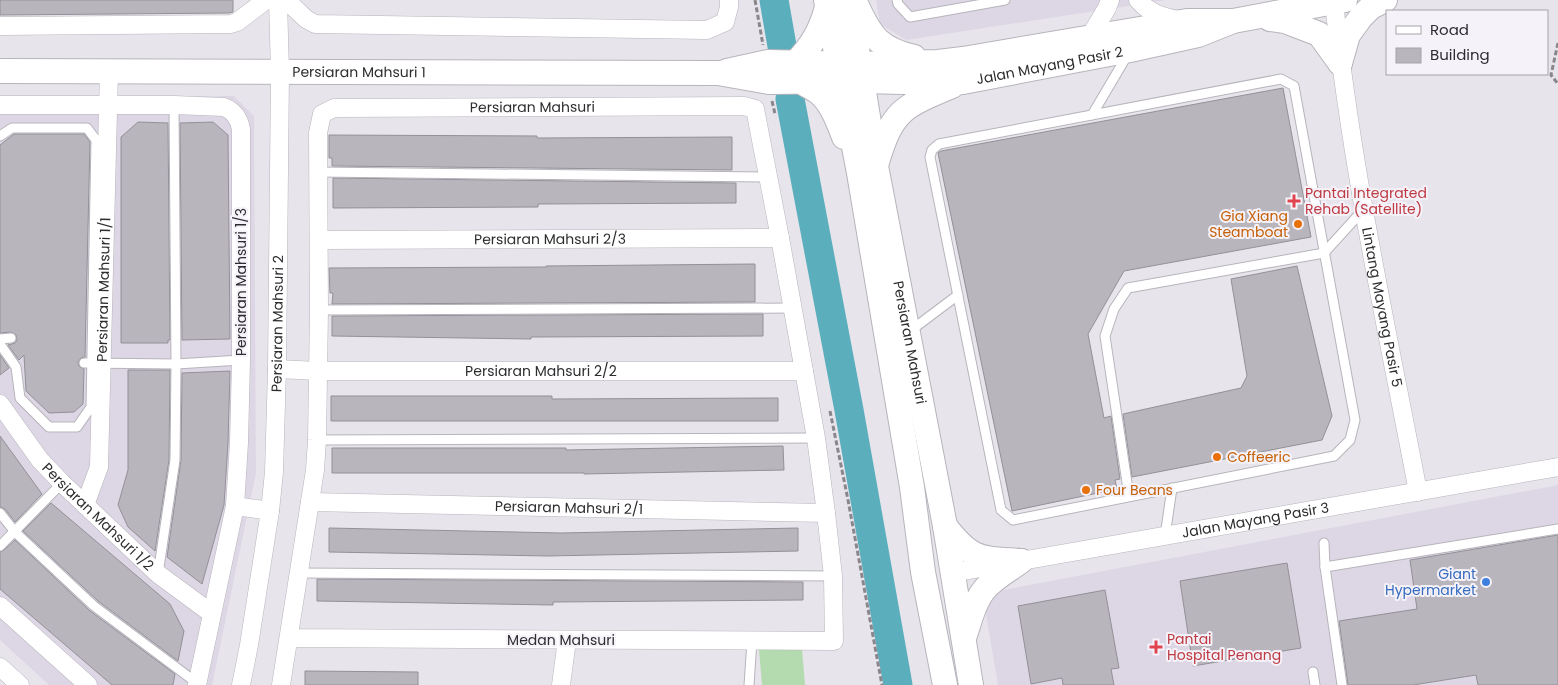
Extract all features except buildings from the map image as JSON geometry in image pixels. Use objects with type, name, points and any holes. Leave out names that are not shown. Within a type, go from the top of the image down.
[{"type":"street","points":[[0,26],[231,24],[237,22],[266,0]]},
{"type":"street","name":"Persiaran Mahsuri 2","points":[[249,646],[270,511],[274,472],[280,72],[278,0]]},
{"type":"street","points":[[286,0],[306,19],[315,24],[707,30],[724,22],[730,7],[729,0]]},
{"type":"street","points":[[854,0],[866,26],[883,45],[901,54],[938,62]]},
{"type":"street","points":[[1089,38],[1110,0]]},
{"type":"street","points":[[1138,0],[1145,8],[1161,16],[1187,21]]},
{"type":"street","points":[[1340,63],[1348,35],[1371,7],[1385,0]]},
{"type":"street","name":"Jalan Mayang Pasir 2","points":[[851,72],[963,60],[1187,21],[1241,19],[1338,1]]},
{"type":"street","name":"Lintang Mayang Pasir 5","points":[[1338,1],[1340,63],[1364,209],[1418,492]]},
{"type":"street","points":[[834,2],[798,72],[828,104],[868,170],[898,114],[922,99],[963,82]]},
{"type":"street","name":"Persiaran Mahsuri","points":[[834,2],[851,72],[868,170],[923,572],[945,684]]},
{"type":"street","points":[[1241,19],[1285,21],[1319,34],[1340,63]]},
{"type":"street","name":"Jalan Mayang Pasir 2","points":[[851,72],[944,83],[963,82],[1198,35],[1241,19]]},
{"type":"street","name":"Persiaran Mahsuri 1","points":[[0,71],[851,72]]},
{"type":"street","name":"Persiaran Mahsuri 1/1","points":[[85,505],[99,467],[92,362],[108,106],[108,71]]},
{"type":"street","name":"Persiaran Mahsuri 1/3","points":[[0,105],[174,105],[224,107],[231,110],[239,120],[242,129],[241,360],[235,506],[197,684]]},
{"type":"street","name":"Persiaran Mahsuri","points":[[318,172],[318,133],[322,114],[334,108],[744,106],[755,109],[768,177]]},
{"type":"street","name":"Persiaran Mahsuri","points":[[868,170],[908,332],[945,526],[971,685]]},
{"type":"street","points":[[282,685],[315,470],[319,310],[318,172]]},
{"type":"street","points":[[768,177],[816,438],[833,576]]},
{"type":"street","name":"Persiaran Mahsuri 2/3","points":[[319,240],[780,238]]},
{"type":"street","name":"Persiaran Mahsuri 2/2","points":[[277,369],[318,371],[804,371]]},
{"type":"street","name":"Persiaran Mahsuri 1/2","points":[[0,404],[40,460],[62,483],[158,574],[211,613]]},
{"type":"street","name":"Jalan Mayang Pasir 3","points":[[952,573],[1021,561],[1102,553],[1166,536],[1558,467]]},
{"type":"street","name":"Persiaran Mahsuri 2/1","points":[[310,502],[826,513]]},
{"type":"street","points":[[235,506],[270,511]]},
{"type":"street","points":[[916,513],[928,536],[936,563],[952,573],[941,590],[949,658],[945,684]]},
{"type":"street","points":[[945,526],[958,543],[970,553],[987,558],[1021,561]]},
{"type":"street","points":[[963,642],[981,594],[990,583],[1021,561]]},
{"type":"street","name":"Medan Mahsuri","points":[[289,638],[834,641],[833,576]]},
{"type":"street","points":[[0,606],[88,685]]},
{"type":"street","points":[[561,685],[567,640]]},
{"type":"street","points":[[232,685],[236,668],[249,646]]},
{"type":"street","points":[[241,685],[249,646]]},
{"type":"street","points":[[249,646],[250,685]]},
{"type":"street","points":[[0,667],[20,685]]},
{"type":"lane","points":[[897,0],[898,4],[910,18],[1005,0]]},
{"type":"lane","points":[[1092,115],[1130,50]]},
{"type":"lane","points":[[1280,79],[1294,86],[1324,253],[1355,420],[1350,440],[1334,456],[1013,520],[1001,510],[930,157],[932,150],[939,144],[1280,79]]},
{"type":"lane","points":[[158,574],[175,460],[174,105]]},
{"type":"lane","points":[[0,136],[12,128],[87,128],[96,140],[91,407],[77,427],[49,427],[20,398],[16,367],[0,344]]},
{"type":"lane","points":[[318,172],[768,177]]},
{"type":"lane","points":[[1129,496],[1105,336],[1114,309],[1128,288],[1324,253],[1364,209]]},
{"type":"lane","points":[[908,332],[958,295]]},
{"type":"lane","points":[[319,310],[793,308]]},
{"type":"lane","points":[[0,339],[11,338]]},
{"type":"lane","points":[[92,362],[176,364],[241,360]]},
{"type":"lane","points":[[317,440],[816,438]]},
{"type":"lane","points":[[0,546],[62,483]]},
{"type":"lane","points":[[1166,536],[1172,488]]},
{"type":"lane","points":[[0,513],[15,532],[94,606],[197,684]]},
{"type":"lane","points":[[1325,567],[1558,529]]},
{"type":"lane","points":[[1324,543],[1325,567],[1342,685]]},
{"type":"lane","points":[[299,573],[833,576]]},
{"type":"lane","points":[[749,685],[752,641]]},
{"type":"lane","points":[[1313,672],[1315,685]]},
{"type":"path","points":[[754,0],[776,119]]},
{"type":"path","points":[[1558,43],[1551,75],[1558,84]]},
{"type":"path","points":[[829,407],[882,685]]},
{"type":"shaded area","points":[[876,0],[1167,0],[906,40],[880,24]]},
{"type":"shaded area","points":[[234,96],[254,116],[256,473],[212,685],[49,685],[0,640],[0,97]]},
{"type":"shaded area","points":[[1558,485],[1558,685],[998,685],[985,609],[998,591]]},
{"type":"green space","points":[[802,649],[805,685],[762,685],[759,650]]},
{"type":"waterway","points":[[774,0],[782,46]]},
{"type":"waterway","points":[[790,99],[849,410],[898,685]]},
{"type":"place","name":"Pantai Integrated Rehab (Satellite)","points":[[1294,201]]},
{"type":"place","name":"Gia Xiang Steamboat","points":[[1298,224]]},
{"type":"place","name":"Coffeeric","points":[[1217,457]]},
{"type":"place","name":"Four Beans","points":[[1086,490]]},
{"type":"place","name":"Giant Hypermarket","points":[[1486,582]]},
{"type":"place","name":"Pantai Hospital Penang","points":[[1156,647]]}]
